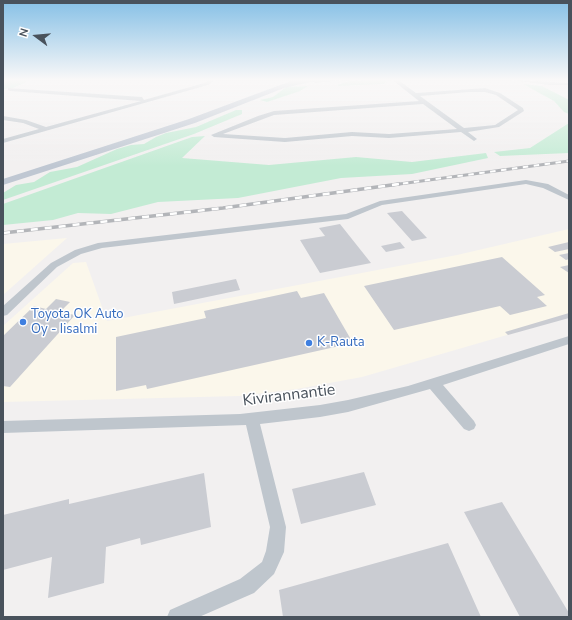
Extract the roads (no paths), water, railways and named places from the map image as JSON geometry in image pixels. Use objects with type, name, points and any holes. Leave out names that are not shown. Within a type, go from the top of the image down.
[{"type":"main road","points":[[170,127],[221,108]]},
{"type":"main road","points":[[3,182],[226,108]]},
{"type":"street","points":[[3,141],[122,108]]},
{"type":"street","points":[[344,108],[274,113],[214,134],[285,140],[352,134],[397,136],[497,126],[521,111],[519,108]]},
{"type":"street","points":[[433,108],[474,139]]},
{"type":"street","points":[[3,118],[24,121],[45,129]]},
{"type":"street","points":[[3,312],[43,275],[65,258],[78,252],[102,245],[348,216],[380,204],[526,182],[546,186],[569,198]]},
{"type":"street","name":"Kivirannantie","points":[[3,427],[158,424],[252,419],[292,415],[348,406],[408,391],[569,340]]},
{"type":"street","points":[[432,384],[469,425]]},
{"type":"street","points":[[177,617],[247,586],[268,568],[275,552],[278,527],[252,419]]},
{"type":"railway","points":[[392,185],[569,161]]},
{"type":"railway","points":[[3,233],[223,208],[399,184]]},
{"type":"place","name":"Toyota OK Auto Oy - Iisalmi","points":[[23,322]]},
{"type":"place","name":"K-Rauta","points":[[309,343]]}]
